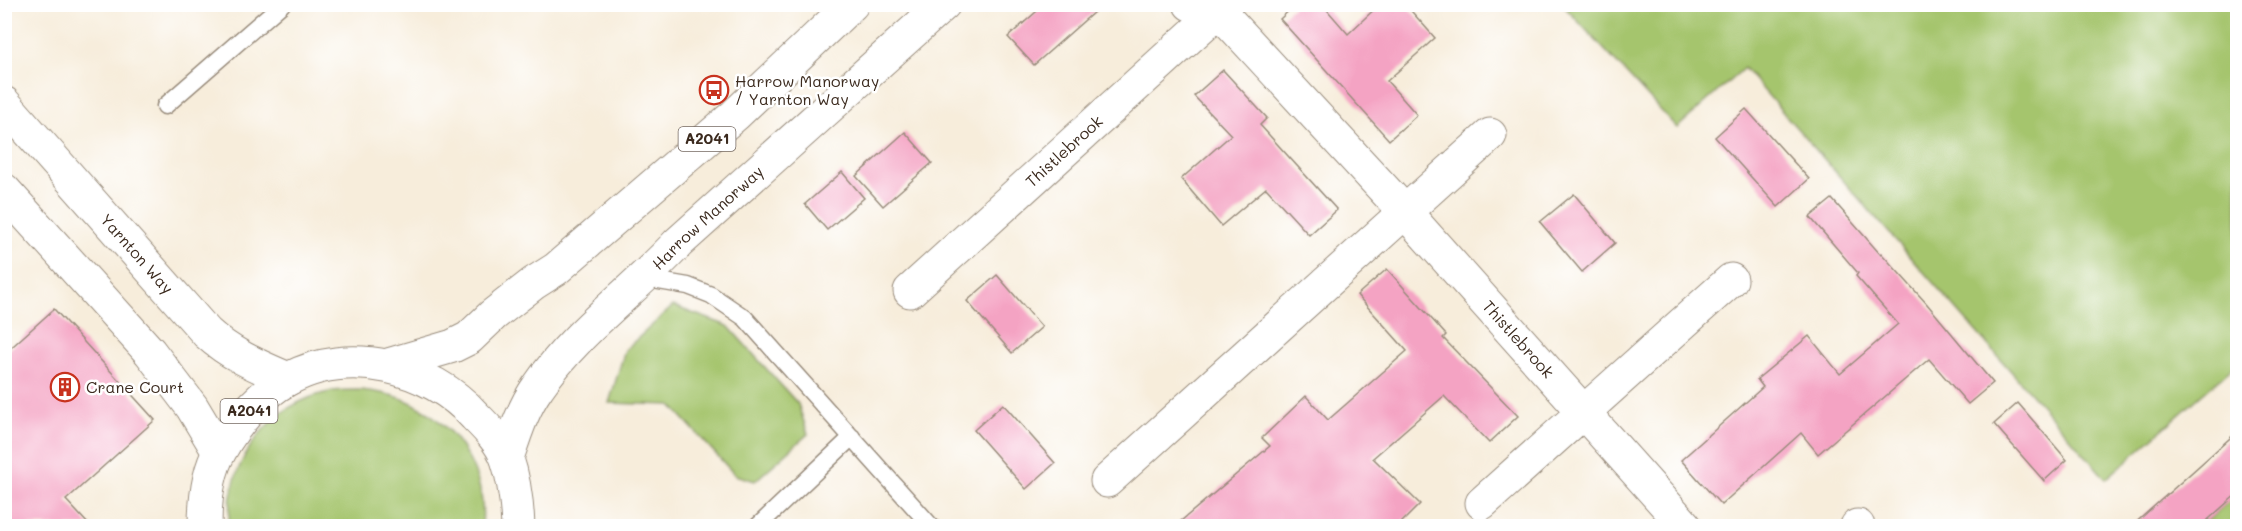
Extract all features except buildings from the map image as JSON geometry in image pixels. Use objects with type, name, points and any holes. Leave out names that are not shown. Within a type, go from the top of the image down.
[{"type":"street","name":"A2041","points":[[388,365],[453,346],[469,338],[493,315],[556,269],[735,116],[852,4]]},
{"type":"street","name":"Harrow Manorway","points":[[507,458],[520,421],[537,388],[564,352],[641,278],[944,4]]},
{"type":"street","name":"Thistlebrook","points":[[910,291],[1212,7],[1405,212],[1685,526]]},
{"type":"street","name":"Yarnton Way","points":[[4,103],[207,333],[222,347],[240,358],[288,379]]},
{"type":"street","points":[[1107,481],[1490,135]]},
{"type":"street","points":[[4,190],[150,352],[192,407],[219,452]]},
{"type":"street","points":[[1482,503],[1731,279]]},
{"type":"street","name":"A2041","points":[[205,526],[210,476],[219,452],[249,412],[264,397],[288,379],[325,365],[375,364],[388,365],[428,379],[461,400],[497,439],[507,458],[517,493],[518,526]]},
{"type":"lane","points":[[165,106],[282,4]]},
{"type":"lane","points":[[641,278],[688,286],[711,295],[746,318],[931,526]]},
{"type":"lane","points":[[758,526],[852,438]]},
{"type":"green space","points":[[1563,5],[2237,5],[2237,364],[2106,479],[1744,68],[1677,128]]},
{"type":"green space","points":[[673,306],[728,326],[798,404],[808,434],[755,481],[735,475],[671,405],[609,403],[625,350]]},
{"type":"green space","points":[[361,390],[395,396],[414,404],[430,414],[457,440],[475,472],[480,489],[482,526],[229,526],[230,502],[243,459],[255,439],[270,423],[288,409],[309,398],[333,391]]},
{"type":"green space","points":[[2237,493],[2237,526],[2206,526],[2204,524]]},
{"type":"place","name":"Harrow Manorway / Yarnton Way","points":[[714,90]]},
{"type":"place","name":"Crane Court","points":[[65,387]]}]
